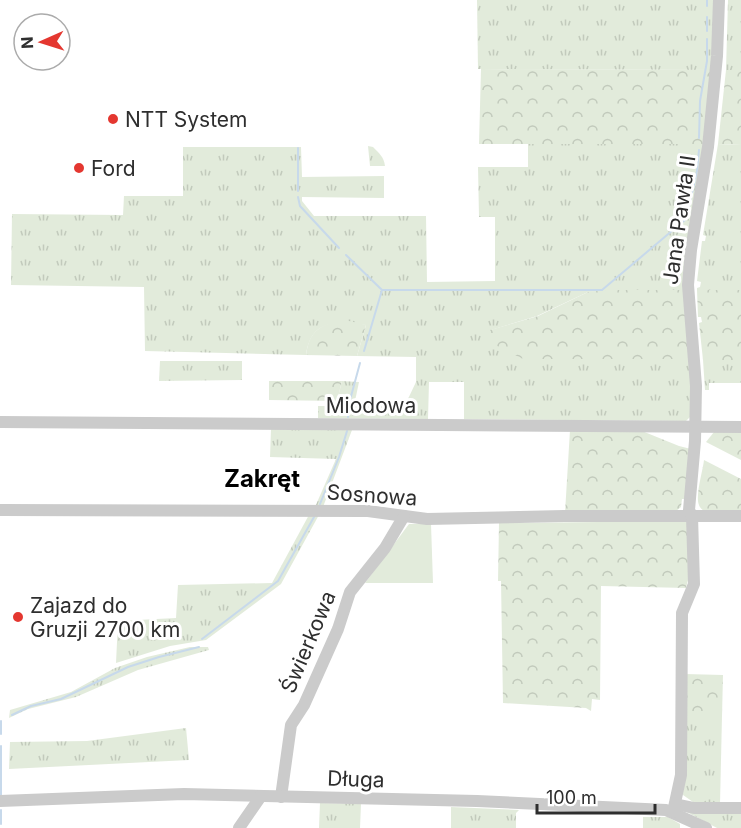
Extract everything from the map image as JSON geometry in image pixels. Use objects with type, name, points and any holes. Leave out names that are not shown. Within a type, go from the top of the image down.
[{"type":"street","name":"Jana Pawła II","points":[[674,808],[681,776],[682,613],[694,584],[692,516],[689,503],[696,427],[696,386],[688,285],[691,250],[708,147],[720,0]]},
{"type":"street","name":"Miodowa","points":[[0,422],[161,425],[741,427]]},
{"type":"street","name":"Sosnowa","points":[[0,510],[368,511],[427,519],[741,516]]},
{"type":"street","name":"Świerkowa","points":[[281,796],[291,725],[304,705],[338,629],[350,592],[385,548],[404,516]]},
{"type":"street","name":"Długa","points":[[0,801],[130,795],[281,796],[674,808],[706,828]]},
{"type":"street","points":[[239,828],[261,796]]},
{"type":"street","points":[[674,808],[741,808]]},
{"type":"green space","points":[[477,0],[715,0],[713,70],[478,69]]},
{"type":"green space","points":[[728,0],[741,0],[741,70],[726,70]]},
{"type":"green space","points":[[481,69],[713,70],[705,144],[479,144]]},
{"type":"green space","points":[[726,70],[741,70],[741,145],[718,144]]},
{"type":"green space","points":[[528,144],[705,144],[684,290],[588,292],[537,316],[491,330],[523,359],[690,359],[690,417],[686,421],[464,419],[464,382],[429,382],[428,419],[318,418],[318,406],[374,406],[374,401],[407,401],[416,382],[416,357],[357,356],[366,325],[345,323],[320,328],[313,334],[306,355],[145,351],[144,287],[11,285],[12,214],[123,215],[124,196],[183,196],[183,147],[301,147],[302,177],[384,176],[384,198],[302,197],[302,201],[314,216],[426,216],[427,282],[495,281],[495,217],[479,217],[478,167],[528,167]]},
{"type":"green space","points":[[718,144],[741,145],[741,290],[697,290],[701,282],[697,281],[702,241],[705,241],[706,236],[703,235]]},
{"type":"green space","points":[[368,146],[373,147],[379,153],[385,166],[370,166]]},
{"type":"green space","points":[[684,290],[690,359],[523,359],[487,341],[487,334],[490,330],[538,316],[588,292]]},
{"type":"green space","points":[[697,290],[741,290],[741,360],[703,360],[699,323],[702,322],[701,317],[698,317]]},
{"type":"green space","points":[[345,320],[366,325],[357,356],[306,355],[313,334],[323,326]]},
{"type":"green space","points":[[703,360],[741,360],[741,383],[709,383],[709,390],[705,390]]},
{"type":"green space","points":[[160,361],[242,361],[242,380],[159,381]]},
{"type":"green space","points":[[269,381],[342,381],[337,401],[269,400]]},
{"type":"green space","points":[[342,381],[359,382],[355,401],[337,401]]},
{"type":"green space","points":[[271,429],[352,430],[323,507],[315,507],[336,459],[270,457]]},
{"type":"green space","points":[[570,430],[642,431],[691,449],[686,499],[682,499],[681,507],[676,511],[565,513]]},
{"type":"green space","points":[[714,432],[741,432],[741,460],[706,442]]},
{"type":"green space","points":[[704,460],[741,479],[741,512],[705,513],[700,507],[698,496]]},
{"type":"green space","points":[[310,513],[320,513],[281,584],[206,640],[170,646],[116,663],[118,621],[176,618],[178,585],[272,583]]},
{"type":"green space","points":[[687,521],[689,576],[686,588],[601,586],[600,700],[592,699],[591,711],[586,708],[503,703],[501,581],[498,581],[499,523]]},
{"type":"green space","points":[[409,524],[431,524],[433,583],[365,583]]},
{"type":"green space","points":[[190,647],[208,647],[209,650],[138,670],[76,697],[28,709],[9,718],[10,710],[71,692],[115,668],[147,657]]},
{"type":"green space","points":[[685,674],[723,675],[722,716],[685,716]]},
{"type":"green space","points":[[685,716],[722,716],[720,804],[693,802],[683,795]]},
{"type":"green space","points":[[186,728],[189,760],[9,769],[10,742],[87,741]]},
{"type":"green space","points":[[320,803],[361,804],[360,828],[319,828]]},
{"type":"green space","points":[[451,807],[519,810],[516,813],[516,828],[451,828]]},
{"type":"green space","points":[[685,811],[741,813],[741,828],[717,828]]},
{"type":"green space","points":[[643,817],[668,817],[680,824],[680,828],[643,828]]},
{"type":"waterway","points":[[707,0],[707,6]]},
{"type":"waterway","points":[[707,17],[707,31]]},
{"type":"waterway","points":[[699,138],[700,101],[707,61],[707,39]]},
{"type":"waterway","points":[[298,148],[298,191]]},
{"type":"waterway","points":[[364,351],[382,290],[602,290],[686,219],[697,171],[699,150]]},
{"type":"waterway","points":[[298,197],[300,206],[339,248]]},
{"type":"waterway","points":[[346,255],[382,290]]},
{"type":"waterway","points":[[350,400],[360,363]]},
{"type":"waterway","points":[[348,417],[349,409]]},
{"type":"waterway","points":[[320,504],[347,431]]},
{"type":"waterway","points":[[202,639],[278,581],[314,517]]},
{"type":"waterway","points":[[12,715],[31,706],[61,699],[128,667],[199,647]]},
{"type":"waterway","points":[[1,721],[1,734]]},
{"type":"waterway","points":[[1,746],[1,795]]},
{"type":"waterway","points":[[1,810],[1,824]]},
{"type":"place","name":"NTT System","points":[[113,119]]},
{"type":"place","name":"Ford","points":[[79,168]]},
{"type":"place","name":"Zajazd do Gruzji 2700 km","points":[[18,617]]},
{"type":"district","name":"Zakręt","points":[[262,478]]}]
